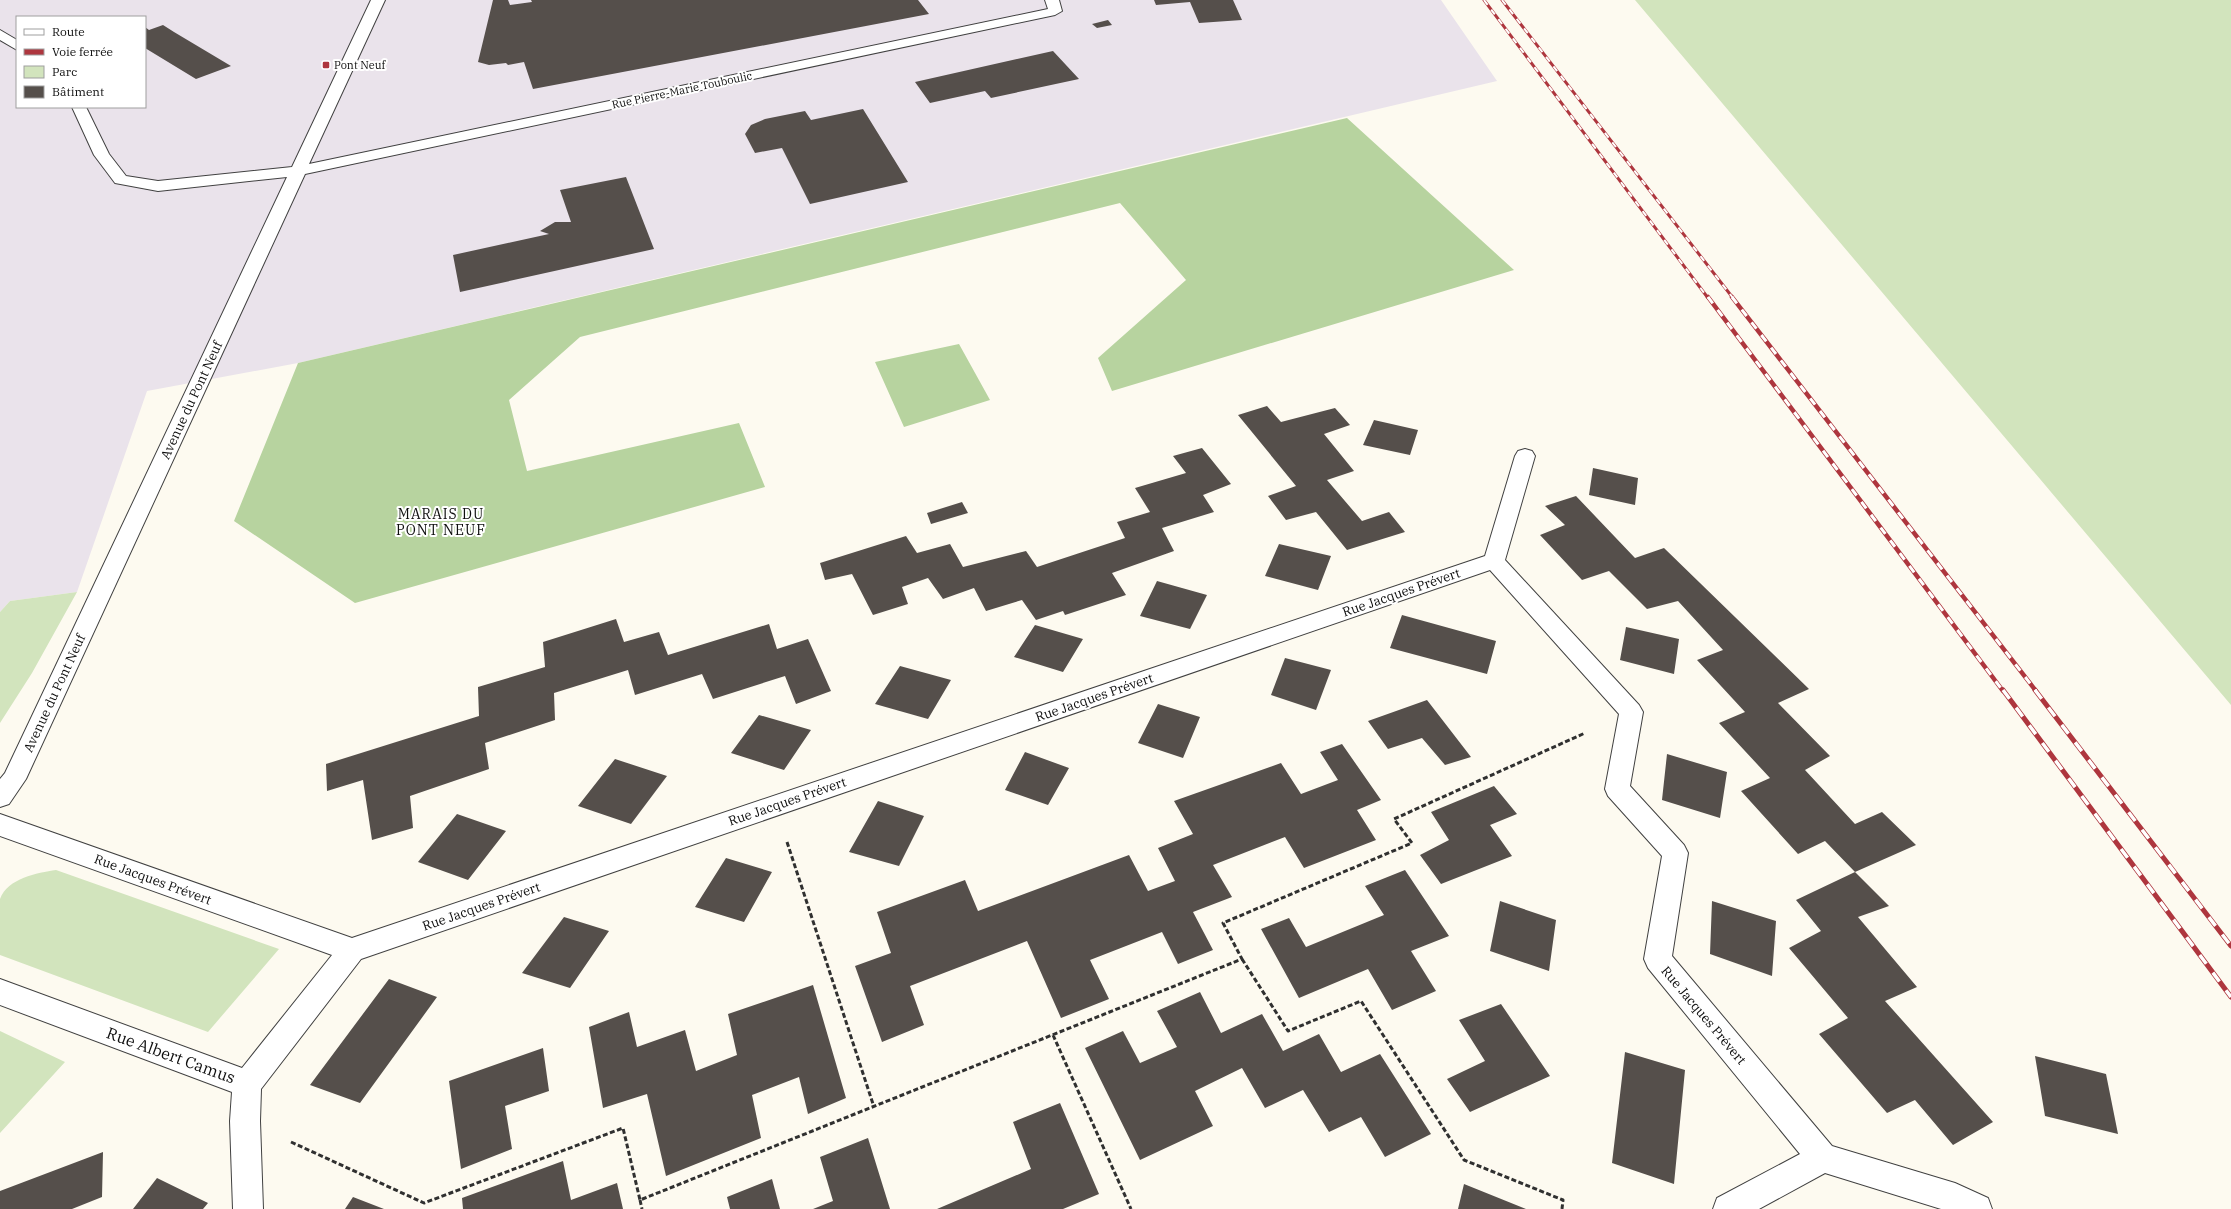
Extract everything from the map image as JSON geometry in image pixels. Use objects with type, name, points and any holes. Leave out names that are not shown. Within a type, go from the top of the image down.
[{"type":"street","name":"Avenue du Pont Neuf","points":[[0,797],[14,779],[378,0]]},
{"type":"street","name":"Rue Pierre-Marie Touboulic","points":[[297,171],[1056,11],[1052,0]]},
{"type":"street","points":[[0,34],[16,45]]},
{"type":"street","points":[[79,108],[102,155],[121,180],[158,186],[297,171]]},
{"type":"street","points":[[1525,456],[1494,561],[1631,712]]},
{"type":"street","name":"Rue Jacques Prévert","points":[[0,825],[352,950],[1494,561]]},
{"type":"street","name":"Rue Jacques Prévert","points":[[1631,712],[1617,789],[1675,853],[1658,959],[1823,1158]]},
{"type":"street","points":[[247,1084],[352,950]]},
{"type":"street","name":"Rue Albert Camus","points":[[0,992],[247,1084],[245,1121],[248,1209]]},
{"type":"street","points":[[1728,1209],[1823,1158],[1955,1198],[1977,1209]]},
{"type":"path","points":[[1562,1209],[1563,1200],[1464,1160],[1361,1001],[1288,1031],[1242,959],[1223,923],[1412,843],[1394,819],[1631,712]]},
{"type":"path","points":[[775,806],[874,1106]]},
{"type":"path","points":[[640,1200],[1242,959]]},
{"type":"path","points":[[1053,1035],[1131,1209]]},
{"type":"path","points":[[245,1121],[424,1203],[623,1128],[642,1209]]},
{"type":"shaded area","points":[[0,0],[1441,0],[1497,81],[298,363],[147,391],[77,592],[10,601],[0,612]]},
{"type":"green space","points":[[1635,0],[2231,0],[2231,705]]},
{"type":"green space","points":[[1347,118],[1514,270],[1112,391],[1098,358],[1186,280],[1120,203],[580,337],[509,400],[527,471],[739,423],[765,487],[355,603],[234,521],[298,363]]},
{"type":"green space","points":[[959,344],[990,400],[904,427],[875,362]]},
{"type":"green space","points":[[77,592],[32,673],[0,723],[0,612],[10,601]]},
{"type":"green space","points":[[56,870],[279,949],[208,1032],[0,955],[0,899],[4,892],[16,881],[32,875]]},
{"type":"green space","points":[[0,1031],[65,1062],[0,1133]]},
{"type":"building","points":[[493,0],[508,0],[510,5],[532,2],[531,0],[918,0],[929,14],[533,89],[524,62],[508,65],[506,63],[489,65],[478,62]]},
{"type":"building","points":[[1154,0],[1233,0],[1242,20],[1199,23],[1190,2],[1156,5]]},
{"type":"building","points":[[1108,20],[1112,25],[1097,28],[1092,24]]},
{"type":"building","points":[[163,25],[231,66],[196,79],[146,49],[146,28],[149,30]]},
{"type":"building","points":[[1053,51],[1079,79],[991,98],[985,91],[930,103],[915,82]]},
{"type":"building","points":[[863,109],[908,182],[810,204],[782,148],[755,153],[745,134],[751,125],[765,119],[805,111],[811,120]]},
{"type":"building","points":[[626,177],[654,249],[460,292],[453,255],[549,234],[540,231],[555,222],[571,222],[560,190]]},
{"type":"building","points":[[1267,406],[1281,422],[1335,408],[1350,425],[1324,434],[1354,471],[1327,480],[1362,521],[1389,512],[1405,532],[1347,550],[1316,512],[1286,520],[1268,496],[1296,486],[1238,415]]},
{"type":"building","points":[[1374,420],[1418,430],[1410,455],[1363,445]]},
{"type":"building","points":[[1202,448],[1231,484],[1203,495],[1214,512],[1162,528],[1174,551],[1112,573],[1126,595],[1065,615],[1063,611],[1036,620],[1022,600],[986,611],[974,588],[943,599],[928,578],[902,587],[908,604],[873,615],[852,574],[825,580],[820,563],[906,536],[917,553],[950,544],[963,567],[1026,551],[1037,567],[1125,538],[1117,522],[1150,512],[1135,488],[1186,473],[1173,456]]},
{"type":"building","points":[[1593,468],[1638,478],[1635,505],[1589,495]]},
{"type":"building","points":[[1576,496],[1635,558],[1664,548],[1809,689],[1778,703],[1830,756],[1805,770],[1855,824],[1882,812],[1916,845],[1855,872],[1825,841],[1798,854],[1741,791],[1770,778],[1719,723],[1745,712],[1697,660],[1723,650],[1678,601],[1647,609],[1609,571],[1582,580],[1540,535],[1565,525],[1545,506]]},
{"type":"building","points":[[962,502],[968,513],[931,524],[927,513]]},
{"type":"building","points":[[1279,544],[1331,556],[1318,590],[1265,576]]},
{"type":"building","points":[[1157,581],[1207,595],[1190,629],[1140,616]]},
{"type":"building","points":[[1402,615],[1496,641],[1487,674],[1390,648]]},
{"type":"building","points":[[616,619],[624,642],[659,632],[668,655],[769,624],[777,649],[808,639],[831,691],[796,704],[785,676],[713,699],[702,674],[635,695],[628,670],[554,693],[555,720],[485,743],[489,769],[410,796],[413,828],[372,840],[363,780],[327,791],[326,764],[479,716],[478,687],[545,667],[543,642]]},
{"type":"building","points":[[1035,625],[1083,639],[1063,672],[1014,657]]},
{"type":"building","points":[[1626,627],[1679,639],[1674,674],[1620,660]]},
{"type":"building","points":[[1285,658],[1331,670],[1316,710],[1271,695]]},
{"type":"building","points":[[900,666],[951,680],[928,719],[875,704]]},
{"type":"building","points":[[1427,700],[1471,757],[1445,765],[1422,738],[1388,749],[1368,721]]},
{"type":"building","points":[[1158,704],[1200,717],[1183,758],[1138,743]]},
{"type":"building","points":[[759,715],[811,730],[784,770],[731,753]]},
{"type":"building","points":[[1342,744],[1381,800],[1357,810],[1376,840],[1304,868],[1285,837],[1213,865],[1232,897],[1193,912],[1213,950],[1178,964],[1162,932],[1090,960],[1109,999],[1061,1018],[1027,941],[910,986],[924,1025],[882,1042],[855,966],[891,953],[877,912],[965,880],[978,911],[1129,855],[1148,891],[1175,881],[1158,848],[1193,834],[1174,801],[1281,763],[1301,794],[1338,780],[1320,752]]},
{"type":"building","points":[[1025,752],[1069,768],[1048,805],[1005,790]]},
{"type":"building","points":[[1667,754],[1727,772],[1720,818],[1662,800]]},
{"type":"building","points":[[615,759],[667,776],[631,824],[578,806]]},
{"type":"building","points":[[1494,786],[1517,814],[1490,825],[1512,856],[1441,884],[1420,855],[1449,840],[1431,812]]},
{"type":"building","points":[[878,801],[924,816],[899,866],[849,852]]},
{"type":"building","points":[[457,814],[506,831],[468,880],[418,862]]},
{"type":"building","points":[[726,858],[772,872],[744,922],[695,907]]},
{"type":"building","points":[[1405,870],[1449,936],[1411,951],[1436,991],[1392,1010],[1368,969],[1299,998],[1261,929],[1289,918],[1306,947],[1384,915],[1365,886]]},
{"type":"building","points":[[1855,872],[1889,906],[1858,917],[1917,987],[1885,1001],[1993,1122],[1953,1145],[1915,1100],[1887,1113],[1819,1034],[1848,1018],[1789,948],[1821,931],[1796,900]]},
{"type":"building","points":[[1500,901],[1556,920],[1549,971],[1490,951]]},
{"type":"building","points":[[1712,901],[1776,921],[1772,976],[1710,954]]},
{"type":"building","points":[[564,917],[609,931],[570,988],[522,973]]},
{"type":"building","points":[[389,979],[437,997],[360,1103],[310,1085]]},
{"type":"building","points":[[813,985],[846,1098],[808,1114],[799,1077],[752,1095],[761,1138],[666,1176],[647,1094],[603,1108],[589,1027],[629,1012],[637,1047],[685,1030],[696,1071],[737,1055],[728,1014]]},
{"type":"building","points":[[1200,992],[1221,1033],[1262,1014],[1283,1051],[1319,1034],[1341,1072],[1380,1054],[1431,1134],[1385,1157],[1361,1117],[1329,1132],[1303,1090],[1265,1108],[1242,1068],[1195,1091],[1213,1126],[1140,1160],[1085,1048],[1123,1031],[1140,1063],[1177,1047],[1157,1011]]},
{"type":"building","points":[[1501,1004],[1550,1076],[1470,1112],[1447,1079],[1485,1061],[1459,1020]]},
{"type":"building","points":[[543,1048],[549,1091],[505,1106],[512,1149],[461,1169],[449,1081]]},
{"type":"building","points":[[1625,1052],[1685,1070],[1674,1184],[1612,1163]]},
{"type":"building","points":[[2035,1056],[2106,1074],[2118,1134],[2045,1116]]},
{"type":"building","points":[[1060,1103],[1099,1194],[1063,1209],[937,1209],[1031,1169],[1013,1122]]},
{"type":"building","points":[[868,1138],[890,1209],[813,1209],[833,1201],[820,1157]]},
{"type":"building","points":[[103,1152],[102,1197],[72,1209],[0,1209],[0,1191]]},
{"type":"building","points":[[563,1161],[571,1200],[617,1183],[623,1209],[463,1209],[462,1198]]},
{"type":"building","points":[[157,1178],[208,1203],[203,1209],[133,1209]]},
{"type":"building","points":[[772,1179],[780,1209],[730,1209],[727,1197]]},
{"type":"building","points":[[1464,1184],[1526,1209],[1458,1209]]},
{"type":"building","points":[[353,1197],[384,1209],[345,1209]]},
{"type":"railway","points":[[1484,0],[1708,298]]},
{"type":"railway","points":[[1502,0],[1733,298]]},
{"type":"railway","points":[[1708,297],[2003,691]]},
{"type":"railway","points":[[1732,297],[2036,691]]},
{"type":"railway","points":[[2003,690],[2231,997]]},
{"type":"railway","points":[[2035,690],[2231,946]]},
{"type":"place","name":"Pont Neuf","points":[[326,65]]},
{"type":"district","name":"MARAIS DU PONT NEUF","points":[[441,522]]}]
